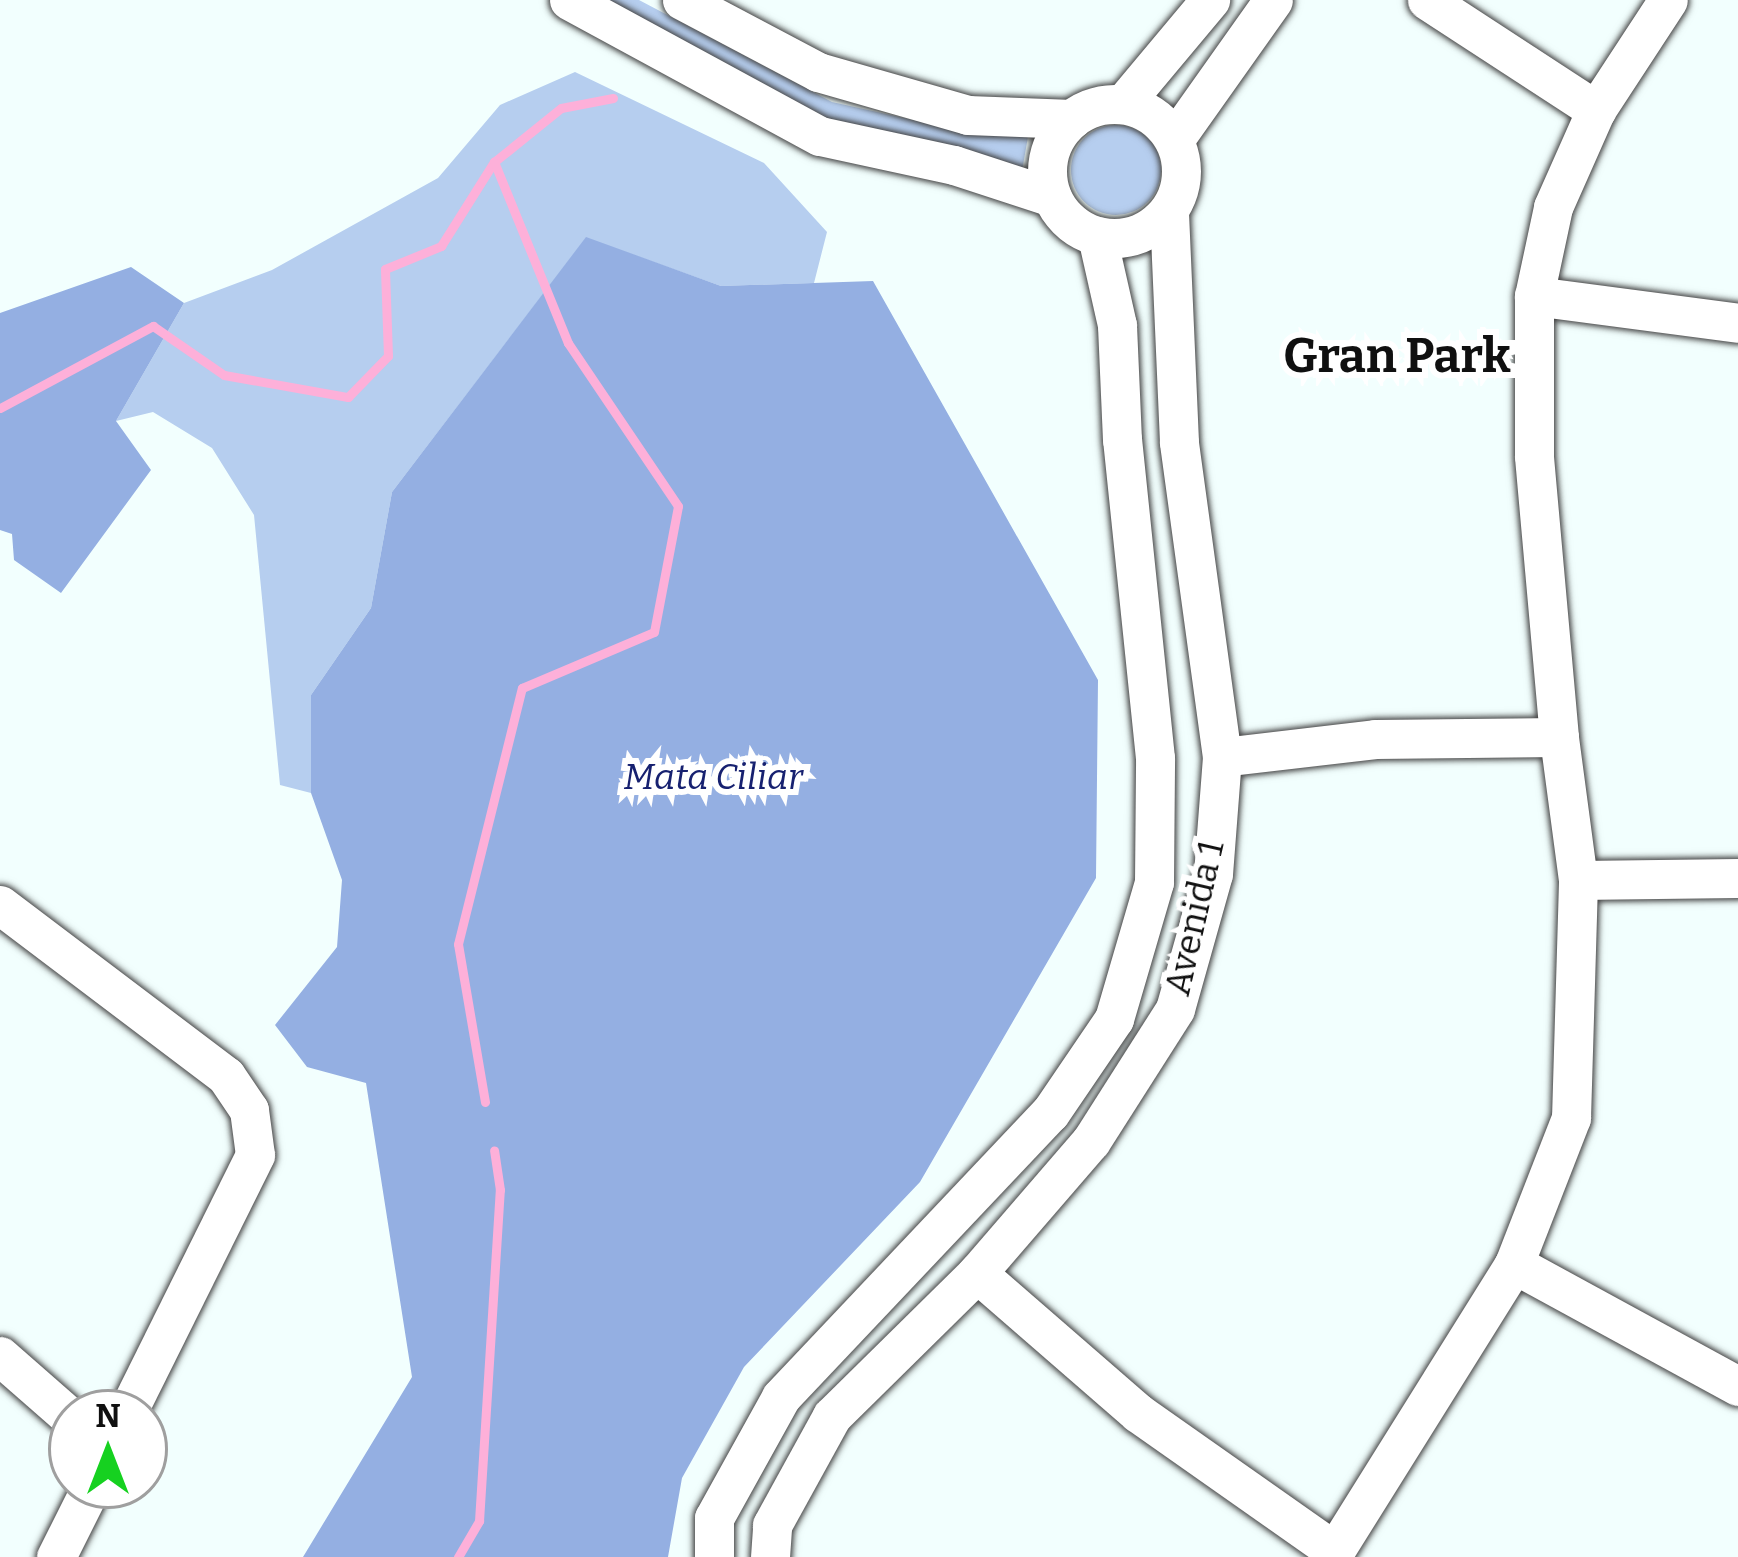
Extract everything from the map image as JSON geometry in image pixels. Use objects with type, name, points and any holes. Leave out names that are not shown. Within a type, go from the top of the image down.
[{"type":"street","points":[[569,0],[820,136],[954,165],[1052,197],[1078,228],[1097,236],[1136,234],[1168,211],[1180,189],[1182,164],[1174,140],[1144,111],[1123,104],[1096,106],[1072,119],[1049,154],[1052,197]]},
{"type":"street","points":[[682,0],[818,72],[968,116],[1072,119]]},
{"type":"street","points":[[1123,104],[1210,0]]},
{"type":"street","points":[[1174,140],[1273,0]]},
{"type":"street","points":[[1427,0],[1596,110]]},
{"type":"street","points":[[977,1273],[1138,1413],[1332,1554],[1514,1264],[1570,1118],[1577,880],[1558,737],[1534,456],[1534,296],[1553,208],[1596,110],[1668,0]]},
{"type":"street","name":"Avenida 1","points":[[770,1557],[772,1525],[832,1417],[977,1273],[1091,1141],[1174,1010],[1213,874],[1222,757],[1179,442],[1168,211]]},
{"type":"street","name":"Avenida 1","points":[[714,1557],[714,1518],[781,1397],[1050,1112],[1114,1019],[1148,904],[1154,881],[1155,758],[1122,440],[1117,326],[1097,236]]},
{"type":"street","points":[[1534,296],[1738,323]]},
{"type":"street","points":[[1222,757],[1375,739],[1558,737]]},
{"type":"street","points":[[1577,880],[1738,878]]},
{"type":"street","points":[[0,905],[226,1076],[249,1110],[255,1155],[140,1389]]},
{"type":"street","points":[[1514,1264],[1738,1386]]},
{"type":"street","points":[[0,1356],[48,1398]]},
{"type":"street","points":[[56,1557],[80,1509]]},
{"type":"shaded area","points":[[597,0],[639,0],[832,102],[981,135],[1029,131],[1022,171],[827,123]]},
{"type":"shaded area","points":[[575,72],[764,163],[827,232],[814,283],[721,286],[586,238],[392,492],[371,608],[311,695],[311,793],[280,785],[254,515],[212,448],[153,412],[116,421],[184,303],[272,270],[438,178],[500,105]]},
{"type":"shaded area","points":[[1116,125],[1133,128],[1148,138],[1158,153],[1158,187],[1148,202],[1133,212],[1116,215],[1099,212],[1084,202],[1074,187],[1071,170],[1074,153],[1084,138],[1099,128]]},
{"type":"green space","name":"Mata Ciliar","points":[[586,237],[721,286],[873,281],[1098,680],[1096,878],[920,1182],[744,1367],[682,1478],[668,1557],[303,1557],[412,1377],[366,1083],[307,1067],[275,1025],[337,947],[342,880],[311,793],[311,695],[371,608],[392,492]]},
{"type":"green space","points":[[131,267],[184,303],[116,421],[151,470],[61,593],[14,560],[12,534],[0,530],[0,313]]},
{"type":"waterway","points":[[0,408],[153,326],[224,375],[348,397],[388,356],[385,269],[441,246],[494,162],[561,108],[613,98]]},
{"type":"waterway","points":[[485,1102],[458,944],[522,688],[654,632],[678,506],[568,343],[494,162]]},
{"type":"waterway","points":[[458,1557],[479,1521],[500,1190],[494,1150]]},
{"type":"district","name":"Gran Park","points":[[1397,357]]}]
